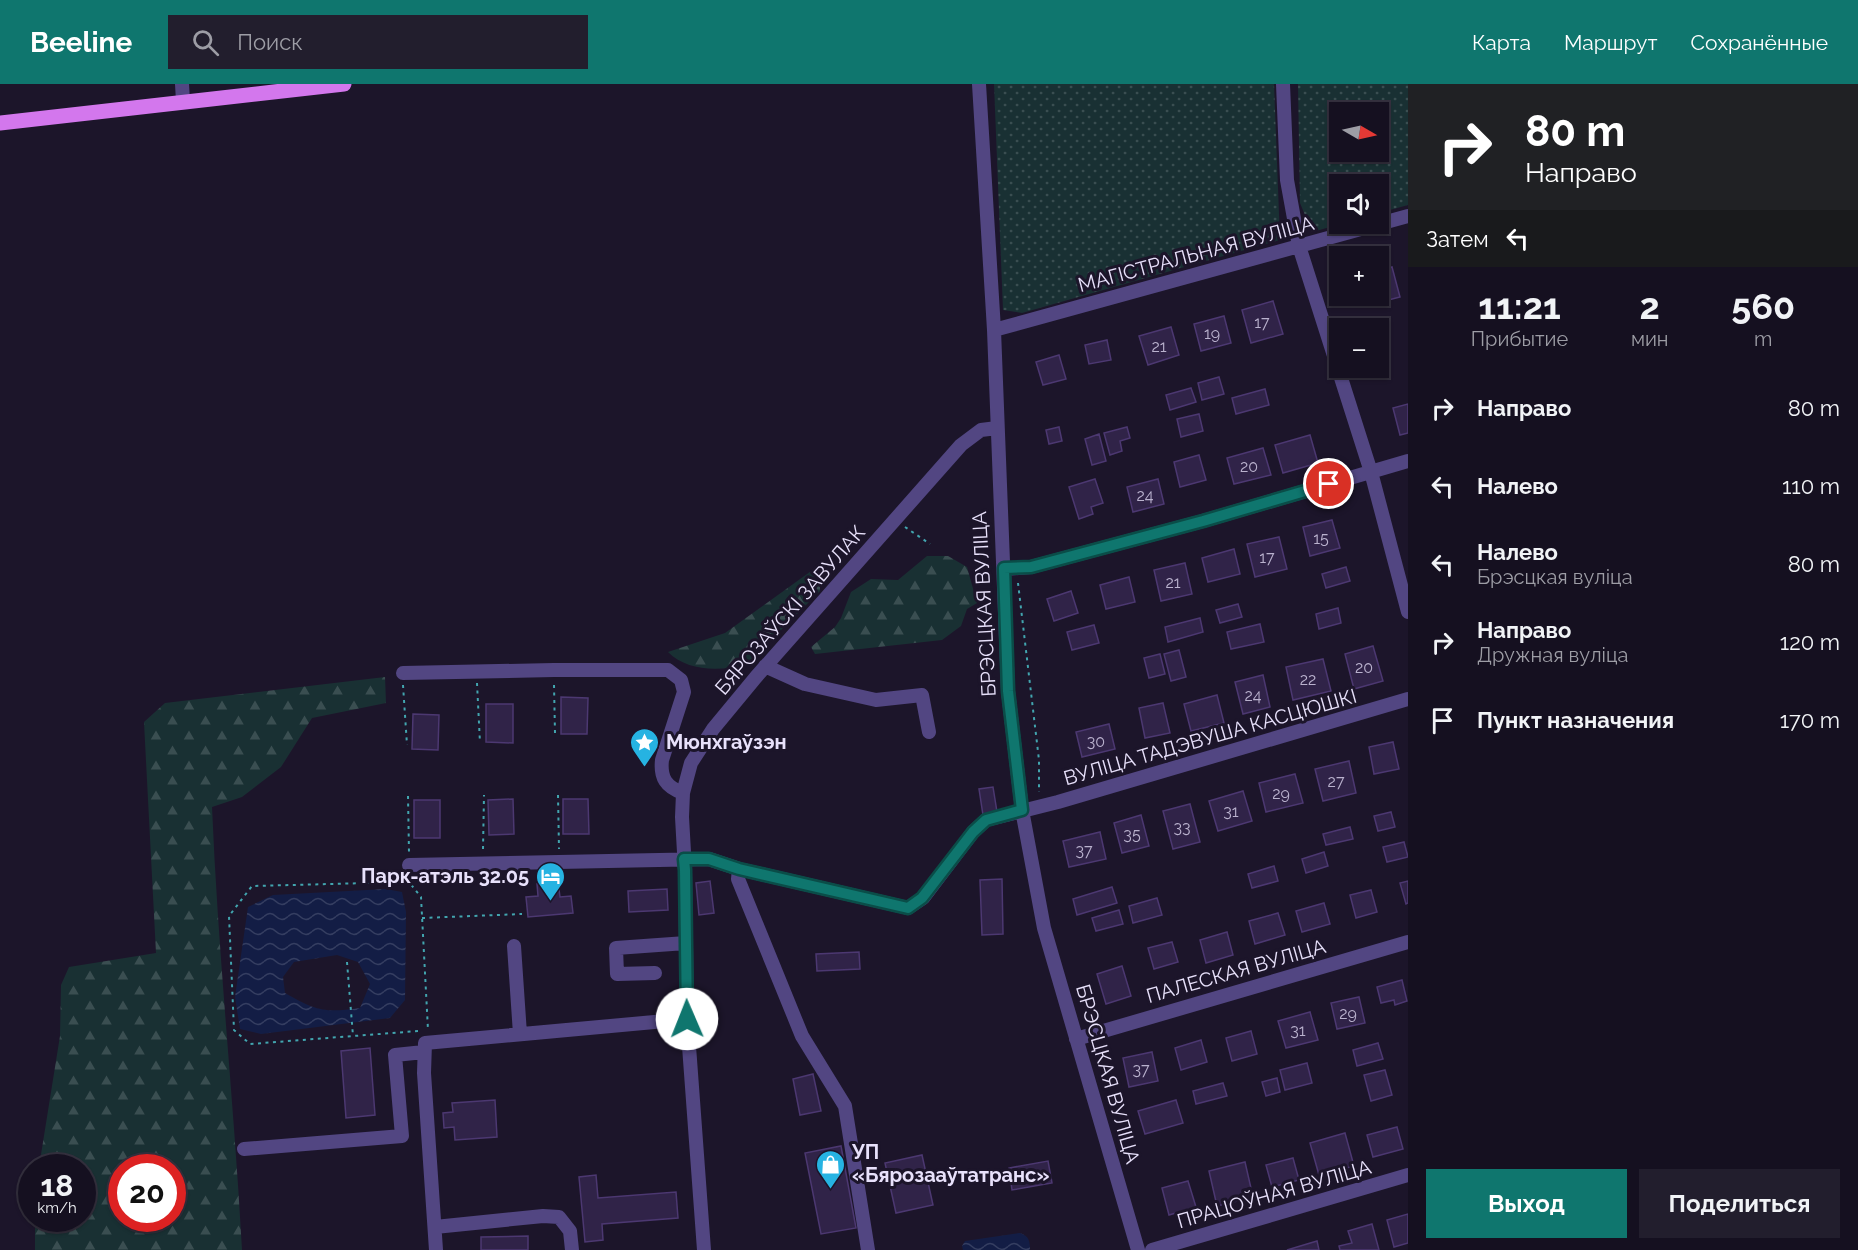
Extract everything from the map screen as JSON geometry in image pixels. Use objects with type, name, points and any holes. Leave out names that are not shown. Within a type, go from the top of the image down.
[{"type":"main road","points":[[0,123],[344,84]]},
{"type":"street","points":[[182,84],[183,101]]},
{"type":"street","name":"БРЭСЦКАЯ ВУЛІЦА","points":[[979,84],[994,330],[997,428],[1010,568],[1008,691],[1022,810],[1044,928],[1138,1250]]},
{"type":"street","points":[[1283,84],[1287,180],[1299,246],[1371,472],[1408,612]]},
{"type":"street","name":"МАГІСТРАЛЬНАЯ ВУЛІЦА","points":[[994,330],[1408,216]]},
{"type":"street","name":"БЯРОЗАЎСКІ ЗАВУЛАК","points":[[704,1250],[687,1019],[682,817],[683,793],[692,763],[713,729],[765,666],[961,445],[981,430],[997,428]]},
{"type":"street","points":[[1010,568],[1031,567],[1203,521],[1408,461]]},
{"type":"street","points":[[765,666],[805,684],[876,700],[922,695],[929,732]]},
{"type":"street","points":[[403,673],[668,670],[681,680],[684,692],[661,769],[664,781],[670,788],[683,793]]},
{"type":"street","name":"ВУЛІЦА ТАДЭВУША КАСЦЮШКІ","points":[[739,869],[908,908],[922,898],[973,832],[986,820],[1408,699]]},
{"type":"street","points":[[409,865],[709,859],[739,869],[738,879],[802,1036],[845,1106],[868,1250]]},
{"type":"street","name":"ПАЛЕСКАЯ ВУЛІЦА","points":[[1076,1039],[1408,942]]},
{"type":"street","points":[[655,973],[617,974],[616,948],[686,943]]},
{"type":"street","points":[[514,946],[519,1034]]},
{"type":"street","points":[[244,1149],[402,1136],[395,1056],[427,1047],[519,1034],[687,1019]]},
{"type":"street","points":[[427,1047],[424,1073],[436,1250]]},
{"type":"street","name":"ПРАЦОЎНАЯ ВУЛІЦА","points":[[1152,1250],[1408,1175]]},
{"type":"street","points":[[435,1227],[543,1216],[559,1217],[570,1231],[572,1250]]},
{"type":"path","points":[[896,520],[930,544]]},
{"type":"path","points":[[1010,568],[1039,759],[1039,806]]},
{"type":"path","points":[[554,670],[555,733]]},
{"type":"path","points":[[477,671],[480,743]]},
{"type":"path","points":[[403,673],[407,745]]},
{"type":"path","points":[[483,864],[484,795]]},
{"type":"path","points":[[558,795],[559,862]]},
{"type":"path","points":[[408,796],[409,865]]},
{"type":"path","points":[[418,1031],[250,1044],[234,1030],[228,916],[252,886],[409,882],[421,897],[427,1047]]},
{"type":"path","points":[[422,918],[522,914]]},
{"type":"path","points":[[347,962],[353,1036]]},
{"type":"green space","points":[[994,84],[1274,84],[1280,240],[1022,313],[1003,310]]},
{"type":"green space","points":[[1298,84],[1408,84],[1408,205],[1389,210],[1389,174],[1329,174],[1329,227],[1312,232],[1300,203]]},
{"type":"green space","points":[[927,556],[948,556],[967,567],[977,603],[967,609],[961,626],[942,640],[815,654],[811,647],[835,627],[851,592],[871,579],[898,580]]},
{"type":"green space","points":[[814,569],[820,572],[820,591],[748,663],[717,669],[696,667],[676,659],[668,652],[725,633]]},
{"type":"green space","points":[[385,677],[386,703],[312,718],[281,767],[242,797],[212,807],[242,1250],[35,1250],[35,1232],[96,1232],[96,1154],[41,1154],[60,1036],[61,985],[69,967],[156,953],[144,722],[165,703]]},
{"type":"water","points":[[386,889],[402,892],[406,912],[405,1000],[390,1018],[261,1034],[240,1029],[235,997],[248,907],[273,895]],"holes":[[[337,955],[358,962],[370,984],[360,1008],[321,1009],[305,1004],[285,993],[283,977],[294,962]]]},
{"type":"water","points":[[1020,1233],[1028,1239],[1030,1250],[963,1250],[962,1246],[965,1241]]},
{"type":"building","points":[[1392,267],[1400,297],[1389,300],[1389,268]]},
{"type":"building","points":[[1273,301],[1283,334],[1251,343],[1242,310]]},
{"type":"building","points":[[1224,316],[1231,343],[1201,351],[1194,324]]},
{"type":"building","points":[[1171,327],[1179,355],[1148,365],[1139,336]]},
{"type":"building","points":[[1107,340],[1111,360],[1089,364],[1085,345]]},
{"type":"building","points":[[1059,355],[1066,379],[1043,385],[1036,362]]},
{"type":"building","points":[[1219,377],[1224,394],[1202,400],[1198,383]]},
{"type":"building","points":[[1191,388],[1196,402],[1170,410],[1166,395]]},
{"type":"building","points":[[1265,389],[1269,405],[1236,414],[1232,398]]},
{"type":"building","points":[[1408,404],[1408,433],[1400,435],[1393,408]]},
{"type":"building","points":[[1199,414],[1203,431],[1181,437],[1177,419]]},
{"type":"building","points":[[1059,427],[1062,441],[1049,444],[1046,430]]},
{"type":"building","points":[[1127,427],[1130,438],[1120,441],[1122,451],[1110,455],[1104,433]]},
{"type":"building","points":[[1099,434],[1106,461],[1092,465],[1085,439]]},
{"type":"building","points":[[1310,435],[1318,463],[1283,473],[1275,445]]},
{"type":"building","points":[[1263,448],[1271,475],[1234,484],[1227,458]]},
{"type":"building","points":[[1199,455],[1206,480],[1180,487],[1174,462]]},
{"type":"building","points":[[1095,479],[1103,503],[1091,507],[1093,514],[1079,519],[1069,487]]},
{"type":"building","points":[[1158,479],[1164,504],[1133,512],[1127,487]]},
{"type":"building","points":[[1332,520],[1340,548],[1310,556],[1303,527]]},
{"type":"building","points":[[1279,537],[1287,569],[1255,577],[1247,544]]},
{"type":"building","points":[[1234,549],[1240,574],[1208,582],[1202,558]]},
{"type":"building","points":[[1185,563],[1192,594],[1161,601],[1154,570]]},
{"type":"building","points":[[1346,567],[1350,581],[1326,588],[1322,574]]},
{"type":"building","points":[[1129,577],[1135,602],[1106,609],[1100,585]]},
{"type":"building","points":[[1071,591],[1078,613],[1054,621],[1047,599]]},
{"type":"building","points":[[1238,604],[1242,617],[1220,623],[1216,610]]},
{"type":"building","points":[[1338,608],[1341,623],[1319,629],[1316,614]]},
{"type":"building","points":[[1200,618],[1203,632],[1168,642],[1165,627]]},
{"type":"building","points":[[1260,624],[1264,642],[1231,649],[1227,632]]},
{"type":"building","points":[[1094,625],[1099,643],[1072,650],[1067,632]]},
{"type":"building","points":[[1373,646],[1383,681],[1354,689],[1345,654]]},
{"type":"building","points":[[1179,650],[1186,677],[1171,681],[1164,654]]},
{"type":"building","points":[[1160,654],[1165,674],[1149,678],[1144,658]]},
{"type":"building","points":[[1323,659],[1331,691],[1293,700],[1286,667]]},
{"type":"building","points":[[1263,675],[1270,707],[1243,714],[1235,682]]},
{"type":"building","points":[[1217,695],[1224,723],[1191,731],[1184,704]]},
{"type":"building","points":[[561,697],[588,698],[587,734],[561,734]]},
{"type":"building","points":[[1163,703],[1170,733],[1145,738],[1139,708]]},
{"type":"building","points":[[486,704],[513,704],[513,743],[486,742]]},
{"type":"building","points":[[413,714],[439,715],[438,750],[412,749]]},
{"type":"building","points":[[1109,724],[1115,749],[1082,757],[1076,732]]},
{"type":"building","points":[[1393,742],[1399,769],[1374,774],[1369,747]]},
{"type":"building","points":[[1349,761],[1356,793],[1323,801],[1315,769]]},
{"type":"building","points":[[1295,774],[1303,803],[1266,812],[1259,783]]},
{"type":"building","points":[[993,787],[997,812],[983,815],[979,789]]},
{"type":"building","points":[[1243,791],[1252,821],[1218,831],[1209,801]]},
{"type":"building","points":[[513,799],[514,834],[489,835],[488,800]]},
{"type":"building","points":[[563,799],[588,799],[589,834],[563,834]]},
{"type":"building","points":[[414,800],[440,800],[440,838],[414,838]]},
{"type":"building","points":[[1190,804],[1200,842],[1173,849],[1163,811]]},
{"type":"building","points":[[1391,812],[1395,827],[1378,831],[1374,816]]},
{"type":"building","points":[[1141,815],[1149,846],[1122,853],[1114,823]]},
{"type":"building","points":[[1350,827],[1353,839],[1326,845],[1323,834]]},
{"type":"building","points":[[1100,832],[1106,859],[1069,867],[1063,841]]},
{"type":"building","points":[[1404,842],[1408,857],[1387,862],[1383,847]]},
{"type":"building","points":[[1324,852],[1328,866],[1306,873],[1302,859]]},
{"type":"building","points":[[1274,866],[1278,881],[1252,888],[1248,874]]},
{"type":"building","points":[[1002,879],[1003,934],[982,935],[980,880]]},
{"type":"building","points":[[710,881],[714,913],[699,915],[696,883]]},
{"type":"building","points":[[1408,881],[1408,903],[1406,904],[1400,883]]},
{"type":"building","points":[[558,882],[560,897],[571,896],[573,913],[528,917],[526,897],[538,896],[537,884]]},
{"type":"building","points":[[1112,887],[1117,903],[1077,915],[1073,899]]},
{"type":"building","points":[[667,889],[668,910],[629,912],[628,891]]},
{"type":"building","points":[[1371,890],[1377,912],[1356,918],[1350,895]]},
{"type":"building","points":[[1157,898],[1162,915],[1133,923],[1129,906]]},
{"type":"building","points":[[1324,903],[1330,924],[1302,932],[1296,911]]},
{"type":"building","points":[[1119,910],[1123,924],[1096,931],[1092,918]]},
{"type":"building","points":[[1278,913],[1285,935],[1255,944],[1249,921]]},
{"type":"building","points":[[1227,932],[1233,955],[1206,963],[1200,940]]},
{"type":"building","points":[[1172,942],[1178,962],[1154,969],[1148,948]]},
{"type":"building","points":[[859,952],[860,969],[817,971],[816,954]]},
{"type":"building","points":[[1122,966],[1131,996],[1106,1004],[1097,974]]},
{"type":"building","points":[[1402,980],[1407,1001],[1395,1005],[1394,1000],[1381,1003],[1377,987]]},
{"type":"building","points":[[1359,997],[1365,1023],[1337,1029],[1331,1003]]},
{"type":"building","points":[[1310,1012],[1318,1040],[1286,1048],[1278,1021]]},
{"type":"building","points":[[1251,1031],[1257,1054],[1232,1061],[1226,1038]]},
{"type":"building","points":[[1201,1040],[1207,1062],[1181,1070],[1175,1048]]},
{"type":"building","points":[[1378,1043],[1383,1059],[1357,1066],[1353,1050]]},
{"type":"building","points":[[370,1048],[375,1115],[346,1118],[341,1051]]},
{"type":"building","points":[[1152,1052],[1158,1081],[1129,1087],[1123,1058]]},
{"type":"building","points":[[1307,1063],[1312,1083],[1285,1090],[1280,1070]]},
{"type":"building","points":[[1385,1070],[1392,1095],[1371,1101],[1364,1075]]},
{"type":"building","points":[[813,1074],[821,1111],[800,1115],[793,1079]]},
{"type":"building","points":[[1277,1078],[1280,1092],[1266,1096],[1262,1082]]},
{"type":"building","points":[[1223,1083],[1227,1096],[1196,1104],[1193,1091]]},
{"type":"building","points":[[495,1100],[497,1137],[455,1140],[454,1127],[444,1128],[443,1113],[453,1112],[452,1103]]},
{"type":"building","points":[[1176,1100],[1183,1123],[1145,1134],[1138,1111]]},
{"type":"building","points":[[1397,1127],[1403,1149],[1373,1157],[1367,1135]]},
{"type":"building","points":[[1345,1133],[1354,1166],[1319,1175],[1310,1143]]},
{"type":"building","name":"УП «Бярозааўтатранс»","points":[[841,1146],[856,1228],[821,1234],[805,1153]]},
{"type":"building","points":[[922,1155],[933,1205],[896,1213],[885,1163]]},
{"type":"building","points":[[1293,1158],[1299,1180],[1272,1187],[1266,1165]]},
{"type":"building","points":[[1048,1161],[1052,1183],[1012,1190],[1009,1168]]},
{"type":"building","points":[[1245,1162],[1253,1197],[1217,1206],[1209,1171]]},
{"type":"building","points":[[596,1175],[598,1198],[676,1192],[678,1218],[602,1224],[603,1240],[585,1242],[579,1177]]},
{"type":"building","points":[[1188,1181],[1196,1207],[1169,1215],[1162,1188]]},
{"type":"building","points":[[1408,1214],[1408,1243],[1394,1247],[1387,1220]]},
{"type":"building","points":[[1372,1224],[1379,1250],[1340,1250],[1339,1246],[1352,1243],[1348,1231]]},
{"type":"building","points":[[528,1236],[528,1250],[481,1250],[481,1237]]},
{"type":"building","points":[[1317,1241],[1319,1250],[1287,1250]]},
{"type":"place","name":"Мюнхгаўзэн","points":[[645,768]]},
{"type":"place","name":"Парк-атэль 32.05","points":[[550,902]]},
{"type":"place","name":"УП «Бярозааўтатранс»","points":[[831,1190]]},
{"type":"route","points":[[687,1019],[684,859],[709,859],[739,869],[908,908],[922,898],[973,832],[986,820],[1022,810],[1008,691],[1004,568],[1031,567],[1203,521],[1329,484]]}]
